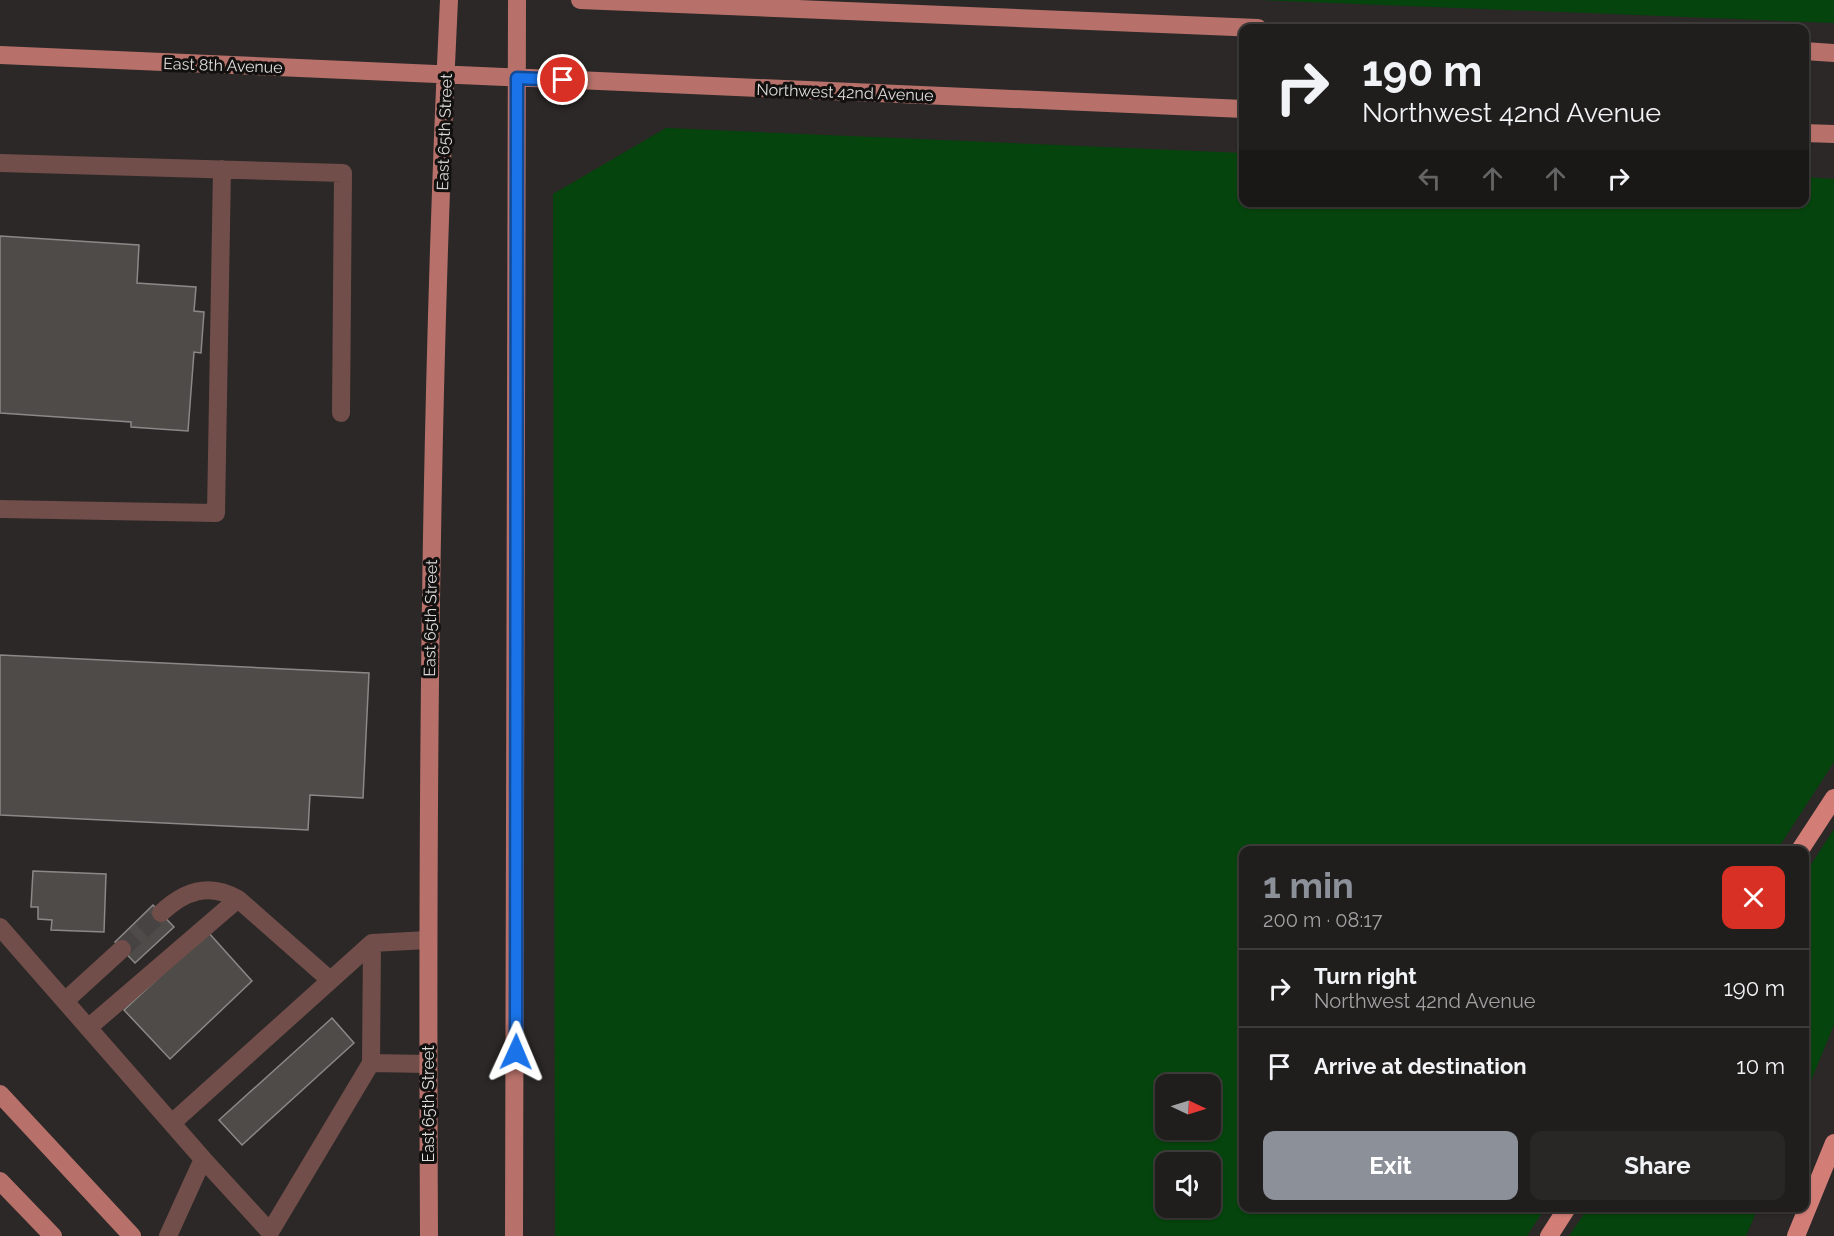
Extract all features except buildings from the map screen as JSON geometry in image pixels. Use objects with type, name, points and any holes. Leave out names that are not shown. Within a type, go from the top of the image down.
[{"type":"highway","points":[[1803,846],[1834,798]]},
{"type":"highway","points":[[1809,1204],[1834,1143]]},
{"type":"highway","points":[[1549,1236],[1564,1212]]},
{"type":"highway","points":[[1796,1236],[1806,1212]]},
{"type":"main road","name":"East 65th Street","points":[[429,1236],[428,940],[433,441],[449,0]]},
{"type":"main road","points":[[514,1236],[517,0]]},
{"type":"main road","points":[[579,0],[1239,27]]},
{"type":"main road","points":[[1809,51],[1834,53]]},
{"type":"main road","name":"East 8th Avenue","points":[[0,56],[446,75]]},
{"type":"main road","name":"Northwest 42nd Avenue","points":[[446,75],[1239,109]]},
{"type":"main road","points":[[1809,133],[1834,134]]},
{"type":"main road","points":[[0,1095],[132,1236]]},
{"type":"main road","points":[[0,1181],[53,1236]]},
{"type":"lane","points":[[0,163],[343,173],[341,413]]},
{"type":"lane","points":[[0,509],[216,513],[222,170]]},
{"type":"lane","points":[[161,913],[174,900],[196,891],[222,890],[237,899],[330,980]]},
{"type":"lane","points":[[88,1028],[237,899]]},
{"type":"lane","points":[[0,927],[270,1232],[371,1063],[372,943]]},
{"type":"lane","points":[[172,1123],[372,943],[428,940]]},
{"type":"lane","points":[[65,1001],[122,949]]},
{"type":"lane","points":[[371,1063],[428,1064]]},
{"type":"lane","points":[[168,1236],[203,1159]]},
{"type":"green space","points":[[1260,0],[1834,0],[1834,23]]},
{"type":"green space","points":[[666,128],[1239,153],[1239,207],[1809,207],[1809,177],[1834,179],[1834,762],[1780,846],[1239,846],[1239,1212],[1542,1212],[1527,1236],[555,1236],[553,194]]},
{"type":"green space","points":[[1834,829],[1834,1025],[1809,1085],[1809,868]]},
{"type":"green space","points":[[1585,1212],[1756,1212],[1746,1236],[1569,1236]]},
{"type":"tunnel","points":[[122,949],[161,913]]},
{"type":"route","points":[[516,1052],[517,78],[563,80]]}]
